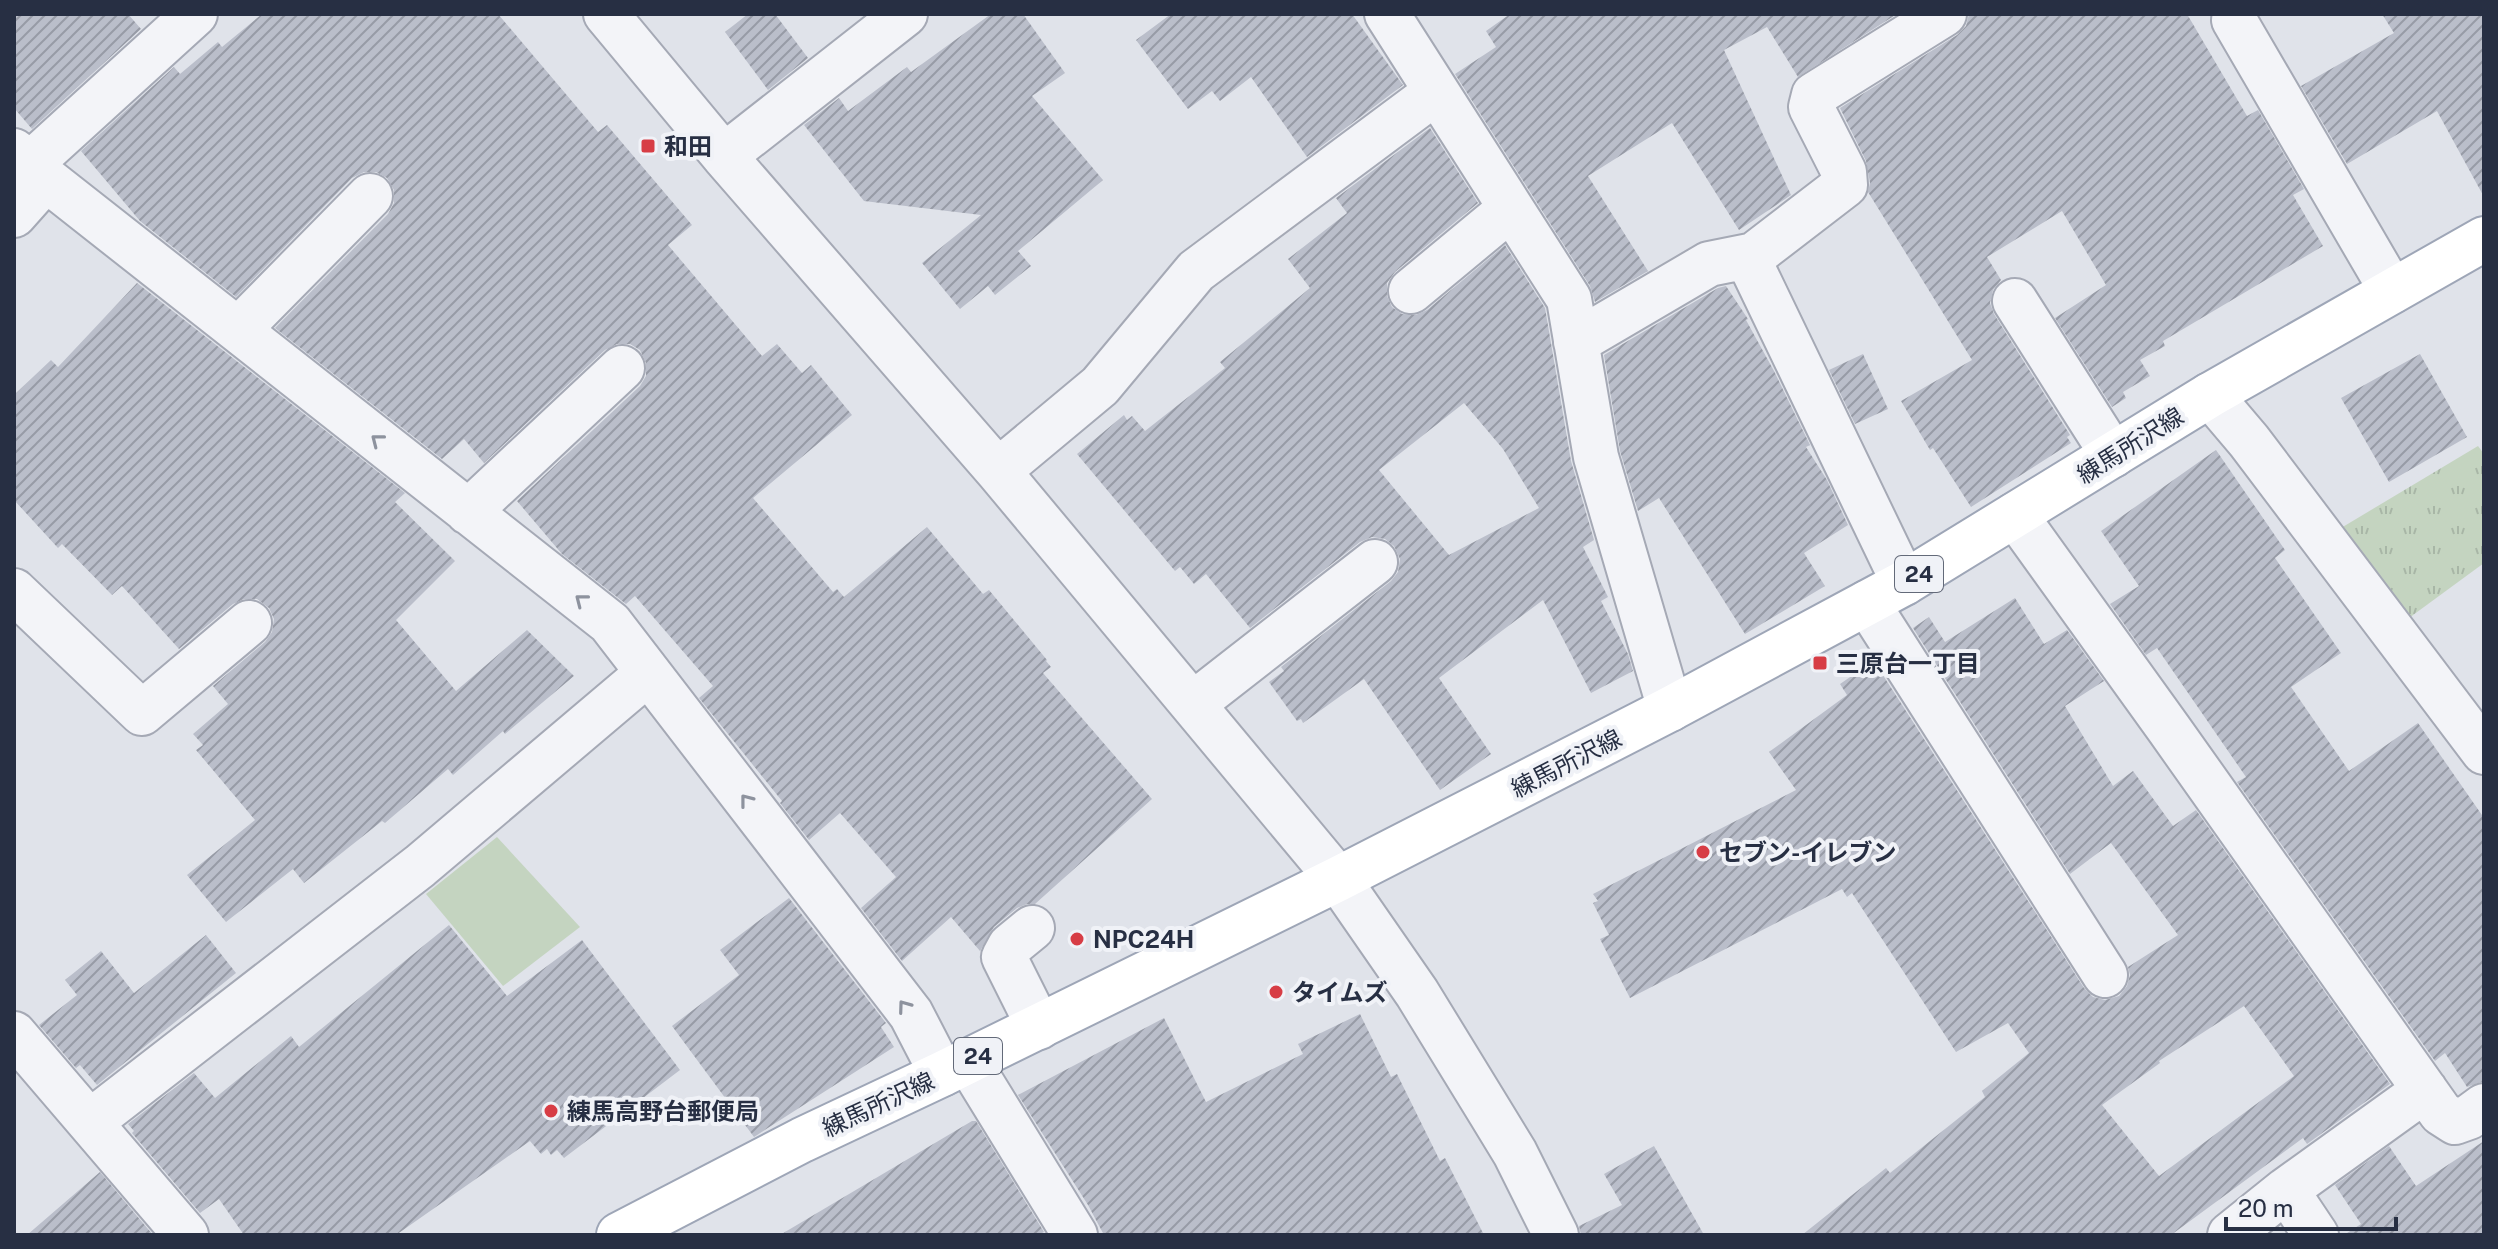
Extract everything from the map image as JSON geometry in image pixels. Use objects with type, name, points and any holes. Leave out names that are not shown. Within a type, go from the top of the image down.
[{"type":"main road","name":"練馬所沢線","points":[[619,1235],[802,1140],[1338,879],[1670,709],[1885,593],[2210,395],[2484,239]]},
{"type":"street","points":[[14,215],[30,165],[195,14]]},
{"type":"street","points":[[606,14],[724,156],[998,471],[1338,879],[1417,993],[1490,1112],[1515,1153],[1556,1235]]},
{"type":"street","points":[[724,156],[905,14]]},
{"type":"street","points":[[1387,14],[1569,299],[1596,457],[1670,709]]},
{"type":"street","points":[[1576,342],[1709,264],[1754,255],[1845,185],[1844,172],[1811,107],[1814,95],[1944,14]]},
{"type":"street","points":[[2234,20],[2392,291]]},
{"type":"street","points":[[998,471],[1100,386],[1196,271],[1436,92]]},
{"type":"street","points":[[30,165],[610,623],[955,1068],[1075,1235]]},
{"type":"street","points":[[238,330],[370,196]]},
{"type":"street","points":[[1411,291],[1510,209]]},
{"type":"street","points":[[1754,255],[1752,267],[1885,593],[2105,975]]},
{"type":"street","points":[[2015,301],[2113,455]]},
{"type":"street","points":[[468,512],[622,368]]},
{"type":"street","points":[[2210,395],[2249,441],[2484,752]]},
{"type":"street","points":[[2015,515],[2441,1113],[2455,1122],[2484,1106]]},
{"type":"street","points":[[1193,704],[1375,562]]},
{"type":"street","points":[[14,591],[142,713],[249,623]]},
{"type":"street","points":[[90,1122],[420,866],[648,673]]},
{"type":"street","points":[[1032,928],[1010,946],[1004,957],[1039,1027]]},
{"type":"street","points":[[14,1034],[186,1235]]},
{"type":"street","points":[[2230,1235],[2286,1190],[2425,1090]]},
{"type":"street","points":[[2286,1190],[2316,1235]]},
{"type":"green space","points":[[2478,446],[2484,454],[2484,563],[2409,618],[2341,528]]},
{"type":"green space","points":[[497,837],[580,927],[503,986],[426,894]]},
{"type":"building","points":[[14,14],[128,14],[141,29],[32,129],[14,108]]},
{"type":"building","points":[[262,14],[498,14],[598,132],[607,125],[692,225],[668,245],[762,356],[777,344],[802,373],[811,365],[852,415],[753,498],[833,592],[837,589],[844,597],[927,527],[983,594],[989,590],[1047,660],[1051,667],[1043,673],[1152,799],[1035,904],[1017,908],[994,927],[980,951],[951,917],[902,961],[861,908],[896,877],[840,813],[809,840],[780,803],[782,801],[699,698],[713,686],[635,596],[626,604],[562,554],[517,501],[640,386],[646,376],[646,363],[640,350],[630,344],[617,344],[605,350],[484,463],[464,439],[442,459],[275,328],[388,214],[394,203],[394,190],[387,178],[376,172],[364,172],[352,178],[236,297],[140,221],[81,151],[174,67],[180,74],[218,42],[222,47]]},
{"type":"building","points":[[748,14],[775,14],[808,58],[768,90],[725,32]]},
{"type":"building","points":[[991,14],[1023,14],[1065,73],[1032,96],[1103,180],[1018,251],[1031,266],[995,295],[988,286],[960,309],[922,263],[981,215],[864,201],[804,125],[839,98],[848,111],[907,67],[911,72]]},
{"type":"building","points":[[1171,14],[1352,14],[1403,85],[1307,157],[1251,77],[1220,101],[1212,91],[1188,109],[1136,40]]},
{"type":"building","points":[[1510,14],[1897,14],[1798,77],[1767,27],[1724,50],[1791,195],[1739,230],[1672,123],[1588,176],[1648,271],[1595,302],[1590,286],[1455,74],[1496,47],[1486,31]]},
{"type":"building","points":[[1969,14],[2187,14],[2247,116],[2258,110],[2304,189],[2293,195],[2323,246],[2163,341],[2165,346],[2140,360],[2150,376],[2123,392],[2126,398],[2112,407],[2055,318],[2106,285],[2062,211],[1987,257],[2001,280],[1993,290],[1990,303],[1994,314],[2070,435],[2067,437],[2071,443],[1971,507],[1933,448],[1930,450],[1901,401],[1972,360],[1868,192],[1870,183],[1866,161],[1840,108],[1957,35],[1966,26]]},
{"type":"building","points":[[2382,14],[2484,14],[2484,197],[2437,111],[2347,164],[2301,86],[2394,33]]},
{"type":"building","points":[[1430,128],[1478,203],[1395,272],[1387,283],[1387,296],[1392,307],[1402,314],[1416,315],[1427,310],[1505,245],[1545,308],[1571,461],[1594,540],[1583,547],[1608,597],[1601,601],[1628,654],[1633,671],[1591,693],[1543,600],[1439,678],[1491,754],[1440,790],[1364,679],[1303,723],[1301,719],[1297,721],[1269,682],[1284,671],[1281,667],[1391,581],[1398,572],[1400,559],[1394,546],[1385,539],[1372,537],[1360,542],[1250,628],[1206,574],[1194,584],[1180,567],[1175,571],[1077,454],[1124,415],[1127,420],[1132,416],[1145,431],[1225,368],[1220,362],[1310,288],[1288,259],[1347,213],[1336,198]],"holes":[[[1464,403],[1503,449],[1539,508],[1449,555],[1379,470]]]},
{"type":"building","points":[[137,283],[405,493],[395,502],[455,561],[396,620],[456,691],[527,630],[574,676],[453,775],[448,769],[385,823],[382,821],[304,883],[293,869],[226,922],[187,875],[255,820],[196,750],[203,745],[193,734],[228,704],[213,686],[265,642],[272,632],[274,619],[269,608],[257,599],[244,599],[233,604],[179,649],[122,586],[112,595],[62,544],[58,548],[14,500],[14,395],[51,360],[58,367]]},
{"type":"building","points":[[1726,286],[1748,319],[1810,445],[1806,447],[1827,480],[1848,525],[1804,553],[1825,586],[1745,634],[1659,498],[1638,511],[1620,451],[1604,355]]},
{"type":"building","points":[[1863,354],[1888,409],[1855,424],[1829,370]]},
{"type":"building","points":[[2420,354],[2467,437],[2389,482],[2341,398]]},
{"type":"building","points":[[2216,450],[2285,550],[2275,558],[2341,653],[2291,687],[2349,771],[2418,723],[2484,818],[2484,1081],[2467,1087],[2445,1053],[2435,1061],[2237,782],[2246,777],[2157,648],[2146,655],[2110,604],[2139,586],[2101,531]]},
{"type":"building","points":[[2015,598],[2044,644],[2067,630],[2104,681],[2065,706],[2113,786],[2133,771],[2173,826],[2196,810],[2390,1084],[2307,1144],[2303,1138],[2171,1235],[1802,1235],[1886,1168],[1890,1173],[1985,1097],[1982,1091],[2029,1053],[2008,1023],[1956,1052],[1852,893],[1847,897],[1842,889],[1630,998],[1600,939],[1609,935],[1593,903],[1598,901],[1593,894],[1796,790],[1769,752],[1847,695],[1840,684],[1856,673],[1852,667],[1870,655],[2084,988],[2093,997],[2105,1000],[2119,996],[2127,986],[2130,975],[2128,967],[2178,935],[2111,843],[2070,874],[1913,628],[1929,617],[1945,642]],"holes":[[[2244,1006],[2294,1076],[2159,1176],[2102,1105],[2159,1061]]]},
{"type":"building","points":[[789,898],[886,1023],[881,1027],[894,1047],[754,1137],[672,1026],[739,975],[720,950]]},
{"type":"building","points":[[449,925],[507,996],[582,940],[680,1070],[564,1158],[557,1150],[551,1155],[547,1149],[541,1154],[530,1141],[396,1235],[244,1235],[219,1199],[200,1213],[132,1133],[134,1131],[128,1124],[194,1073],[215,1098],[291,1036],[299,1047]]},
{"type":"building","points":[[206,935],[236,973],[97,1085],[80,1065],[76,1068],[39,1025],[77,995],[65,980],[101,951],[134,993]]},
{"type":"building","points":[[1360,1014],[1391,1077],[1397,1074],[1440,1161],[1445,1158],[1484,1235],[1104,1235],[1018,1095],[1164,1018],[1206,1102],[1303,1054],[1298,1044]]},
{"type":"building","points":[[976,1121],[1044,1232],[1038,1235],[780,1235]]},
{"type":"building","points":[[2484,1141],[2484,1235],[2344,1235],[2361,1224],[2335,1185],[2389,1146],[2416,1186]]},
{"type":"building","points":[[1654,1146],[1704,1235],[1581,1235],[1579,1226],[1622,1205],[1604,1174]]},
{"type":"building","points":[[100,1172],[153,1235],[27,1235]]},
{"type":"place","name":"和田","points":[[648,146]]},
{"type":"place","name":"三原台一丁目","points":[[1820,663]]},
{"type":"place","name":"セブン-イレブン","points":[[1703,852]]},
{"type":"place","name":"NPC24H","points":[[1077,939]]},
{"type":"place","name":"タイムズ","points":[[1276,992]]},
{"type":"place","name":"練馬高野台郵便局","points":[[551,1111]]}]
